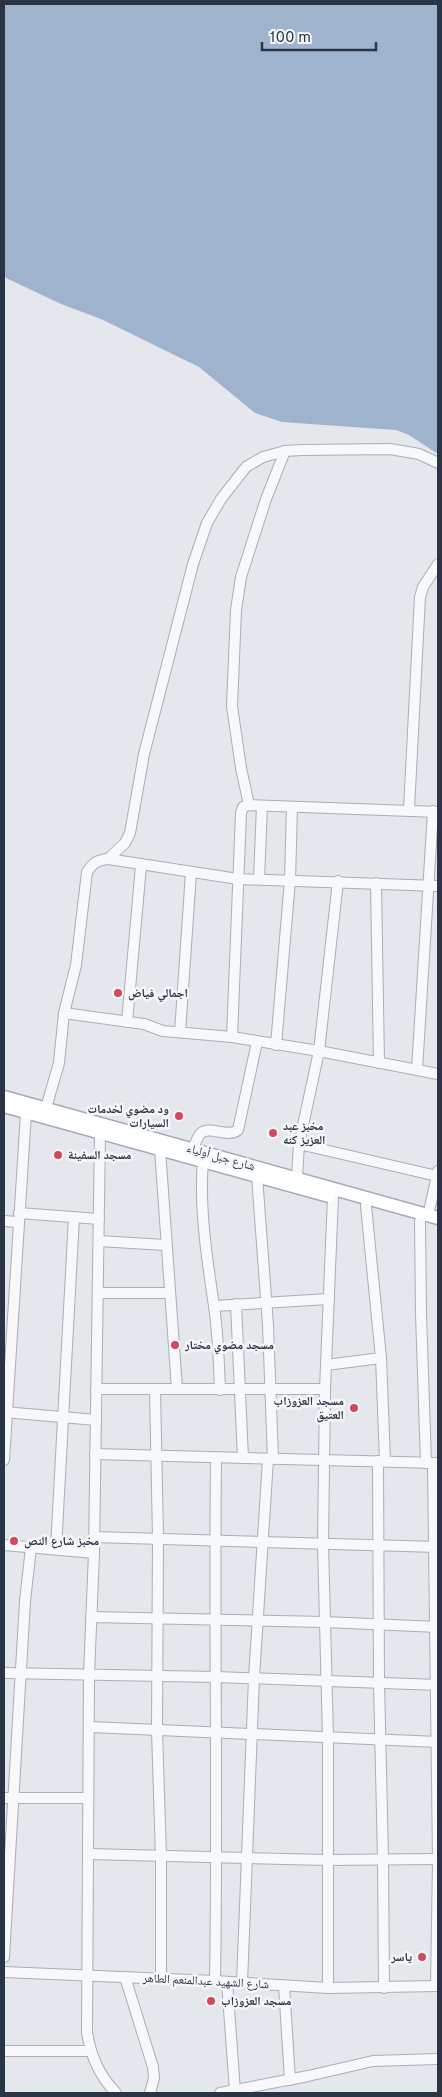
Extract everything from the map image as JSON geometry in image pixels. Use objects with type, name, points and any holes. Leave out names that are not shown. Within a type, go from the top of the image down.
[{"type":"main road","name":"شارع جبل أولياء","points":[[4,1097],[297,1178],[384,1207],[429,1218],[438,1226]]},
{"type":"main road","name":"شارع جبل أولياء","points":[[4,1106],[366,1206],[384,1207]]},
{"type":"street","points":[[108,859],[125,844],[130,833],[144,754],[193,564],[207,523],[221,499],[246,467],[263,457],[285,451],[390,449],[419,454],[438,463]]},
{"type":"street","points":[[249,805],[241,768],[232,706],[236,610],[241,577],[266,499],[285,451]]},
{"type":"street","points":[[409,809],[420,597],[423,586],[438,564]]},
{"type":"street","points":[[232,1037],[241,813],[243,807],[249,805],[436,811],[433,885],[417,1070]]},
{"type":"street","points":[[259,880],[262,806]]},
{"type":"street","points":[[276,1045],[290,880],[292,807]]},
{"type":"street","points":[[46,1108],[59,1064],[64,1013],[76,965],[87,872],[92,864],[98,860],[108,859],[141,866],[238,879],[433,885]]},
{"type":"street","points":[[127,1022],[141,866]]},
{"type":"street","points":[[180,1032],[191,873]]},
{"type":"street","points":[[297,1178],[299,1144],[319,1051],[338,881]]},
{"type":"street","points":[[376,883],[379,1063]]},
{"type":"street","points":[[64,1013],[144,1024],[163,1030],[232,1037],[319,1051],[438,1074]]},
{"type":"street","points":[[192,1149],[205,1131],[232,1134],[238,1130],[257,1042]]},
{"type":"street","points":[[4,1460],[5,1412],[26,1113]]},
{"type":"street","points":[[100,1132],[100,1241],[94,1553],[89,1675],[89,1854],[86,1975],[87,2032],[91,2051],[102,2078],[116,2093]]},
{"type":"street","points":[[299,1144],[438,1173],[429,1218],[420,1314],[432,1463],[436,1547],[437,1986]]},
{"type":"street","points":[[160,1149],[176,1389]]},
{"type":"street","points":[[203,1161],[206,1247],[214,1306],[220,1390]]},
{"type":"street","points":[[242,1983],[254,1678],[270,1459],[270,1390],[266,1302],[257,1176]]},
{"type":"street","points":[[328,1988],[328,1738],[323,1544],[325,1389],[333,1197]]},
{"type":"street","points":[[366,1206],[381,1358],[382,1461],[379,1544],[379,1682],[384,1859],[384,1988]]},
{"type":"street","points":[[4,1221],[18,1217],[99,1219]]},
{"type":"street","points":[[56,1550],[74,1217]]},
{"type":"street","points":[[100,1241],[165,1245]]},
{"type":"street","points":[[98,1293],[169,1293]]},
{"type":"street","points":[[214,1306],[329,1299]]},
{"type":"street","points":[[236,1304],[244,1458]]},
{"type":"street","points":[[326,1365],[381,1358]]},
{"type":"street","points":[[96,1389],[325,1389]]},
{"type":"street","points":[[155,1389],[161,1978]]},
{"type":"street","points":[[5,1412],[96,1420]]},
{"type":"street","points":[[95,1454],[432,1463]]},
{"type":"street","points":[[215,1981],[217,1858],[214,1756],[216,1733],[214,1620],[216,1458]]},
{"type":"street","points":[[94,1537],[436,1547]]},
{"type":"street","points":[[4,1545],[94,1553]]},
{"type":"street","points":[[4,1957],[8,1798],[22,1674],[25,1601],[31,1548]]},
{"type":"street","points":[[90,1617],[325,1622],[436,1627]]},
{"type":"street","points":[[4,1674],[216,1677],[437,1685]]},
{"type":"street","points":[[90,1727],[437,1742]]},
{"type":"street","points":[[8,1798],[88,1798]]},
{"type":"street","points":[[89,1854],[327,1860],[438,1859]]},
{"type":"street","name":"شارع الشهيد عبدالمنعم الطاهر","points":[[4,1972],[161,1978],[328,1988],[437,1986]]},
{"type":"street","points":[[125,1977],[153,2067],[154,2078],[150,2093]]},
{"type":"street","points":[[227,1982],[235,2091]]},
{"type":"street","points":[[284,1986],[290,2080]]},
{"type":"street","points":[[4,2051],[91,2051]]},
{"type":"street","points":[[220,2093],[290,2080],[373,2061],[438,2059]]},
{"type":"water","points":[[4,4],[438,4],[438,454],[409,435],[396,430],[282,422],[255,413],[199,367],[101,319],[61,304],[4,277]]},
{"type":"place","name":"اجمالي فياض","points":[[118,993]]},
{"type":"place","name":"ود مضوي لخدمات السيارات","points":[[179,1116]]},
{"type":"place","name":"مخبز عبد العزيز كنه","points":[[273,1133]]},
{"type":"place","name":"مسجد السفينة","points":[[58,1155]]},
{"type":"place","name":"مسجد مضوي مختار","points":[[175,1345]]},
{"type":"place","name":"مسجد العزوزاب العتيق","points":[[354,1408]]},
{"type":"place","name":"مخبز شارع النص","points":[[14,1541]]},
{"type":"place","name":"ياسر","points":[[422,1957]]},
{"type":"place","name":"مسجد العزوزاب","points":[[211,2001]]}]
